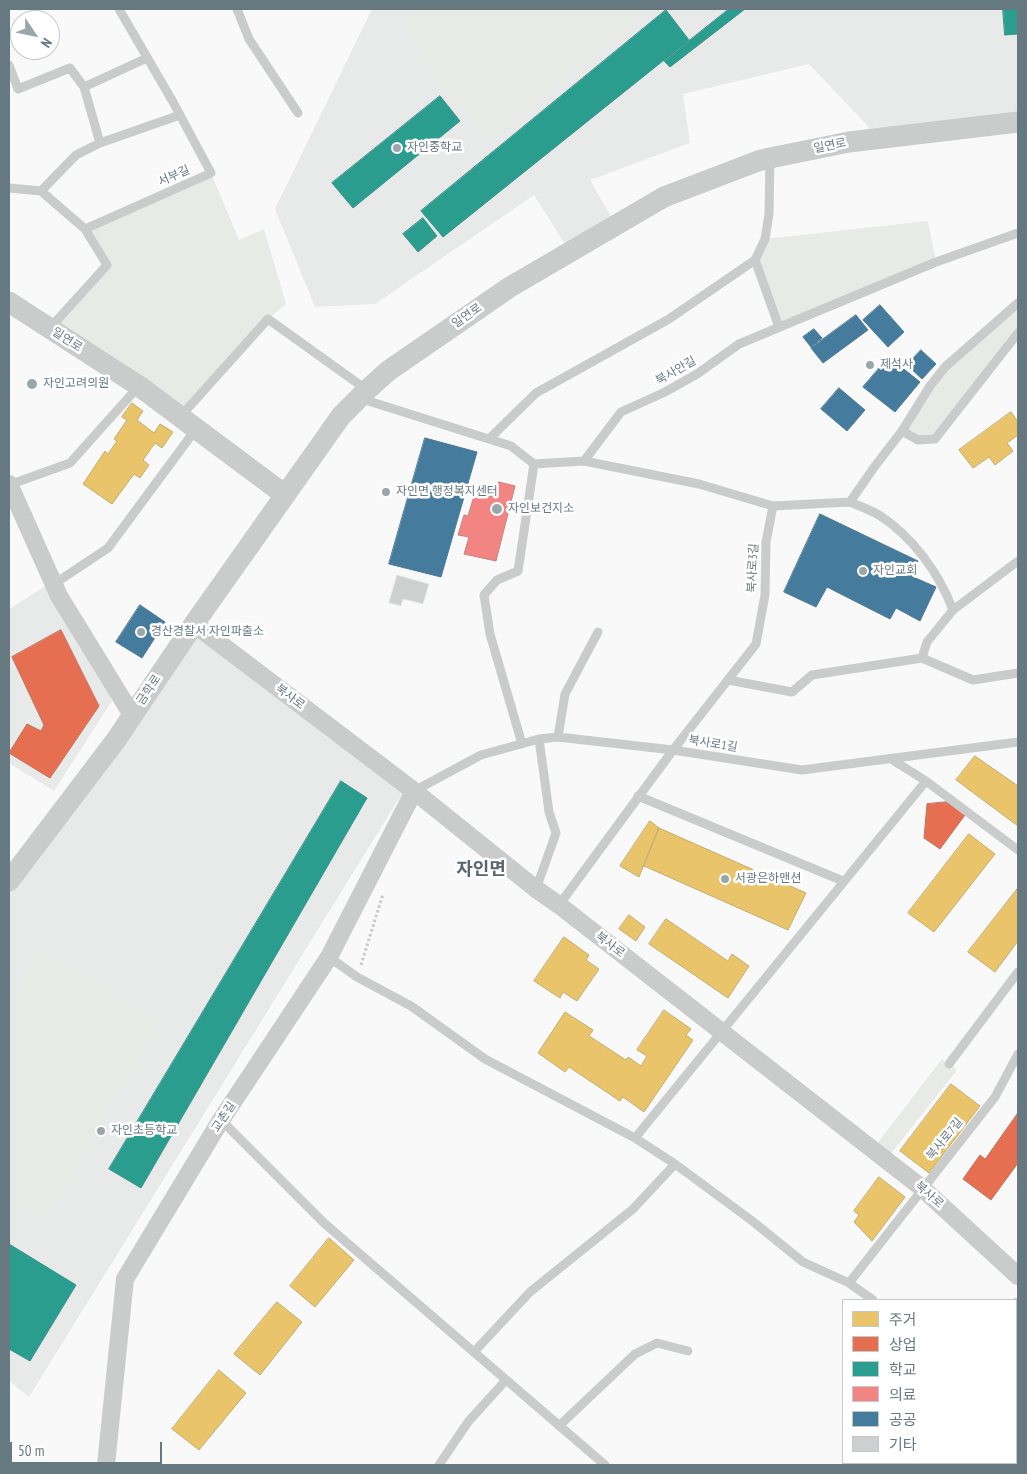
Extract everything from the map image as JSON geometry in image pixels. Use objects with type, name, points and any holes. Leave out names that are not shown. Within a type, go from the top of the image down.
[{"type":"street","name":"일연로","points":[[9,302],[138,386],[285,495],[341,416],[388,371],[510,286],[664,197],[770,158],[849,142],[1018,122]]},
{"type":"street","points":[[9,484],[59,596],[132,715]]},
{"type":"street","name":"금학로","points":[[9,881],[116,740],[194,624],[285,495]]},
{"type":"street","name":"북사로","points":[[194,624],[414,791],[536,889],[922,1188],[1018,1276]]},
{"type":"street","name":"교촌길","points":[[106,1465],[125,1279],[221,1120],[329,956],[414,791]]},
{"type":"lane","name":"서부길","points":[[84,229],[211,173],[119,9]]},
{"type":"lane","points":[[238,9],[249,40],[298,113]]},
{"type":"lane","points":[[84,87],[146,58]]},
{"type":"lane","points":[[9,66],[18,89],[70,68],[84,87],[100,143]]},
{"type":"lane","points":[[41,191],[76,155],[100,143],[180,115]]},
{"type":"lane","points":[[489,439],[536,393],[669,319],[755,260],[765,239],[769,214],[770,158]]},
{"type":"lane","points":[[9,188],[41,191],[84,229],[107,264],[50,328]]},
{"type":"lane","name":"북사안길","points":[[584,461],[622,412],[665,392],[697,374],[739,344],[936,262],[1018,233]]},
{"type":"lane","points":[[755,260],[778,327]]},
{"type":"lane","points":[[850,502],[902,431],[930,386],[944,368],[1018,304]]},
{"type":"lane","points":[[54,584],[108,548],[188,423],[268,319],[363,394],[511,446],[534,464],[584,461],[699,484],[774,506],[850,502],[879,515],[904,536],[929,563],[945,590],[952,610]]},
{"type":"lane","points":[[902,431],[918,440],[934,439],[1018,333]]},
{"type":"lane","points":[[9,484],[70,463],[138,386]]},
{"type":"lane","points":[[522,744],[490,634],[484,595],[498,580],[518,571],[534,464]]},
{"type":"lane","name":"북사로3길","points":[[559,905],[638,796],[756,644],[765,596],[766,542],[774,506]]},
{"type":"lane","points":[[922,658],[927,642],[952,610],[1018,561]]},
{"type":"lane","points":[[558,738],[565,694],[598,632]]},
{"type":"lane","points":[[728,680],[792,692],[812,675],[922,658],[973,680],[1018,673]]},
{"type":"lane","points":[[536,889],[556,833],[549,812],[539,738]]},
{"type":"lane","name":"북사로1길","points":[[414,791],[481,755],[539,738],[558,738],[673,750],[802,770],[1018,742]]},
{"type":"lane","points":[[891,759],[926,781],[1018,850]]},
{"type":"lane","points":[[635,1138],[926,781]]},
{"type":"lane","points":[[638,796],[843,881]]},
{"type":"lane","points":[[329,956],[357,978],[410,1006],[485,1058],[635,1138],[676,1164],[803,1262],[849,1283],[872,1299]]},
{"type":"lane","points":[[949,1064],[1018,972]]},
{"type":"lane","name":"북사로7길","points":[[849,1283],[995,1097],[1018,1054]]},
{"type":"lane","points":[[221,1120],[324,1223],[605,1465]]},
{"type":"lane","points":[[474,1352],[530,1292],[633,1210],[676,1164]]},
{"type":"lane","points":[[559,1426],[635,1354],[657,1343],[688,1352]]},
{"type":"lane","points":[[439,1465],[468,1422],[506,1380]]},
{"type":"shaded area","points":[[372,9],[1018,9],[1018,121],[879,138],[809,64],[683,94],[690,143],[590,180],[616,225],[570,252],[534,195],[375,304],[315,307],[275,209]]},
{"type":"shaded area","points":[[415,9],[652,9],[487,142],[420,57],[406,26]]},
{"type":"shaded area","points":[[211,173],[239,240],[264,229],[286,304],[268,319],[180,417],[50,328],[106,265],[85,229]]},
{"type":"shaded area","points":[[928,221],[936,262],[779,327],[755,260],[765,239]]},
{"type":"shaded area","points":[[1018,303],[1018,333],[935,439],[918,440],[902,431],[930,386]]},
{"type":"shaded area","points":[[52,582],[112,701],[54,791],[9,763],[9,609]]},
{"type":"shaded area","name":"자인초등학교","points":[[194,624],[406,787],[29,1397],[9,1381],[9,881]]},
{"type":"shaded area","points":[[39,950],[161,1021],[47,1220],[9,1198],[9,1003]]},
{"type":"shaded area","points":[[942,1059],[957,1070],[886,1160],[873,1149]]},
{"type":"shaded area","points":[[1018,1306],[1017,1448],[1017,1308]]},
{"type":"shaded area","points":[[891,1464],[1004,1464],[1003,1465]]},
{"type":"building: 주거","points":[[132,403],[143,411],[137,420],[154,433],[160,424],[173,432],[162,448],[155,443],[143,460],[149,465],[140,478],[134,474],[112,504],[83,484],[105,451],[108,454],[117,441],[114,439],[127,420],[122,417]]},
{"type":"building: 주거","points":[[1011,412],[1018,422],[1018,435],[1007,443],[1013,451],[995,465],[989,457],[973,468],[959,450]]},
{"type":"building: 주거","points":[[975,756],[1018,786],[1018,826],[956,780]]},
{"type":"building: 주거","points":[[650,821],[659,828],[639,877],[620,866]]},
{"type":"building: 주거","name":"서광은하맨션","points":[[659,828],[806,893],[788,930],[644,866]]},
{"type":"building: 주거","points":[[969,834],[995,854],[934,932],[908,913]]},
{"type":"building: 주거","points":[[1018,888],[1018,941],[995,972],[968,952]]},
{"type":"building: 주거","points":[[629,915],[645,927],[636,941],[619,929]]},
{"type":"building: 주거","points":[[666,919],[728,961],[732,954],[749,966],[728,998],[649,944]]},
{"type":"building: 주거","points":[[564,937],[589,955],[586,960],[599,969],[577,1001],[563,992],[560,998],[534,981]]},
{"type":"building: 주거","points":[[664,1010],[691,1029],[686,1035],[693,1040],[644,1112],[623,1097],[620,1101],[569,1067],[565,1072],[538,1053],[565,1012],[593,1030],[589,1036],[626,1060],[628,1057],[641,1066],[647,1056],[637,1050]]},
{"type":"building: 주거","points":[[951,1084],[980,1106],[929,1173],[900,1151]]},
{"type":"building: 주거","points":[[879,1177],[905,1197],[872,1241],[854,1222],[859,1215],[854,1211]]},
{"type":"building: 주거","points":[[329,1238],[354,1260],[315,1307],[290,1286]]},
{"type":"building: 주거","points":[[277,1302],[302,1322],[260,1375],[234,1354]]},
{"type":"building: 주거","points":[[219,1370],[246,1393],[199,1450],[172,1429]]},
{"type":"building: 상업","points":[[61,630],[99,706],[50,778],[9,753],[27,724],[41,731],[44,725],[12,657]]},
{"type":"building: 상업","points":[[947,802],[965,815],[940,849],[924,838],[927,804]]},
{"type":"building: 상업","points":[[1018,1113],[1018,1163],[991,1200],[963,1179],[980,1155],[985,1159]]},
{"type":"building: 학교","points":[[729,9],[745,9],[670,67],[664,61]]},
{"type":"building: 학교","points":[[1003,9],[1018,9],[1018,34],[1005,35]]},
{"type":"building: 학교","points":[[666,10],[689,40],[443,237],[421,211]]},
{"type":"building: 학교","points":[[440,96],[460,121],[353,208],[332,183]]},
{"type":"building: 학교","points":[[423,218],[437,236],[418,252],[403,234]]},
{"type":"building: 학교","points":[[341,781],[367,798],[141,1188],[109,1169]]},
{"type":"building: 학교","points":[[9,1244],[76,1285],[30,1361],[9,1349]]},
{"type":"building: 의료","points":[[499,482],[515,486],[496,561],[464,554],[469,537],[458,535],[464,515],[468,516],[474,496],[482,498],[486,487],[496,490]]},
{"type":"building: 공공","points":[[880,305],[904,332],[888,347],[863,320]]},
{"type":"building: 공공","points":[[856,315],[868,330],[823,363],[811,348]]},
{"type":"building: 공공","points":[[814,329],[822,338],[811,347],[803,337]]},
{"type":"building: 공공","points":[[921,350],[936,364],[922,379],[907,365]]},
{"type":"building: 공공","points":[[889,357],[920,382],[895,412],[863,387]]},
{"type":"building: 공공","points":[[839,388],[865,410],[847,431],[821,409]]},
{"type":"building: 공공","points":[[425,438],[477,452],[441,577],[389,564]]},
{"type":"building: 공공","points":[[820,514],[918,561],[911,576],[936,587],[920,621],[896,608],[890,619],[827,587],[816,607],[784,592]]},
{"type":"building: 공공","name":"경산경찰서 자인파출소","points":[[140,605],[165,622],[142,658],[116,642]]},
{"type":"building: 기타","points":[[397,575],[429,584],[423,604],[403,599],[401,606],[389,603]]},
{"type":"place","name":"자인중학교","points":[[397,148]]},
{"type":"place","name":"제석사","points":[[870,365]]},
{"type":"place","name":"자인고려의원","points":[[32,384]]},
{"type":"place","name":"자인면 행정복지센터","points":[[386,492]]},
{"type":"place","name":"자인보건지소","points":[[497,509]]},
{"type":"place","name":"자인교회","points":[[863,571]]},
{"type":"place","name":"경산경찰서 자인파출소","points":[[141,632]]},
{"type":"place","name":"서광은하맨션","points":[[725,879]]},
{"type":"place","name":"자인초등학교","points":[[101,1131]]},
{"type":"district","name":"자인면","points":[[481,870]]}]
